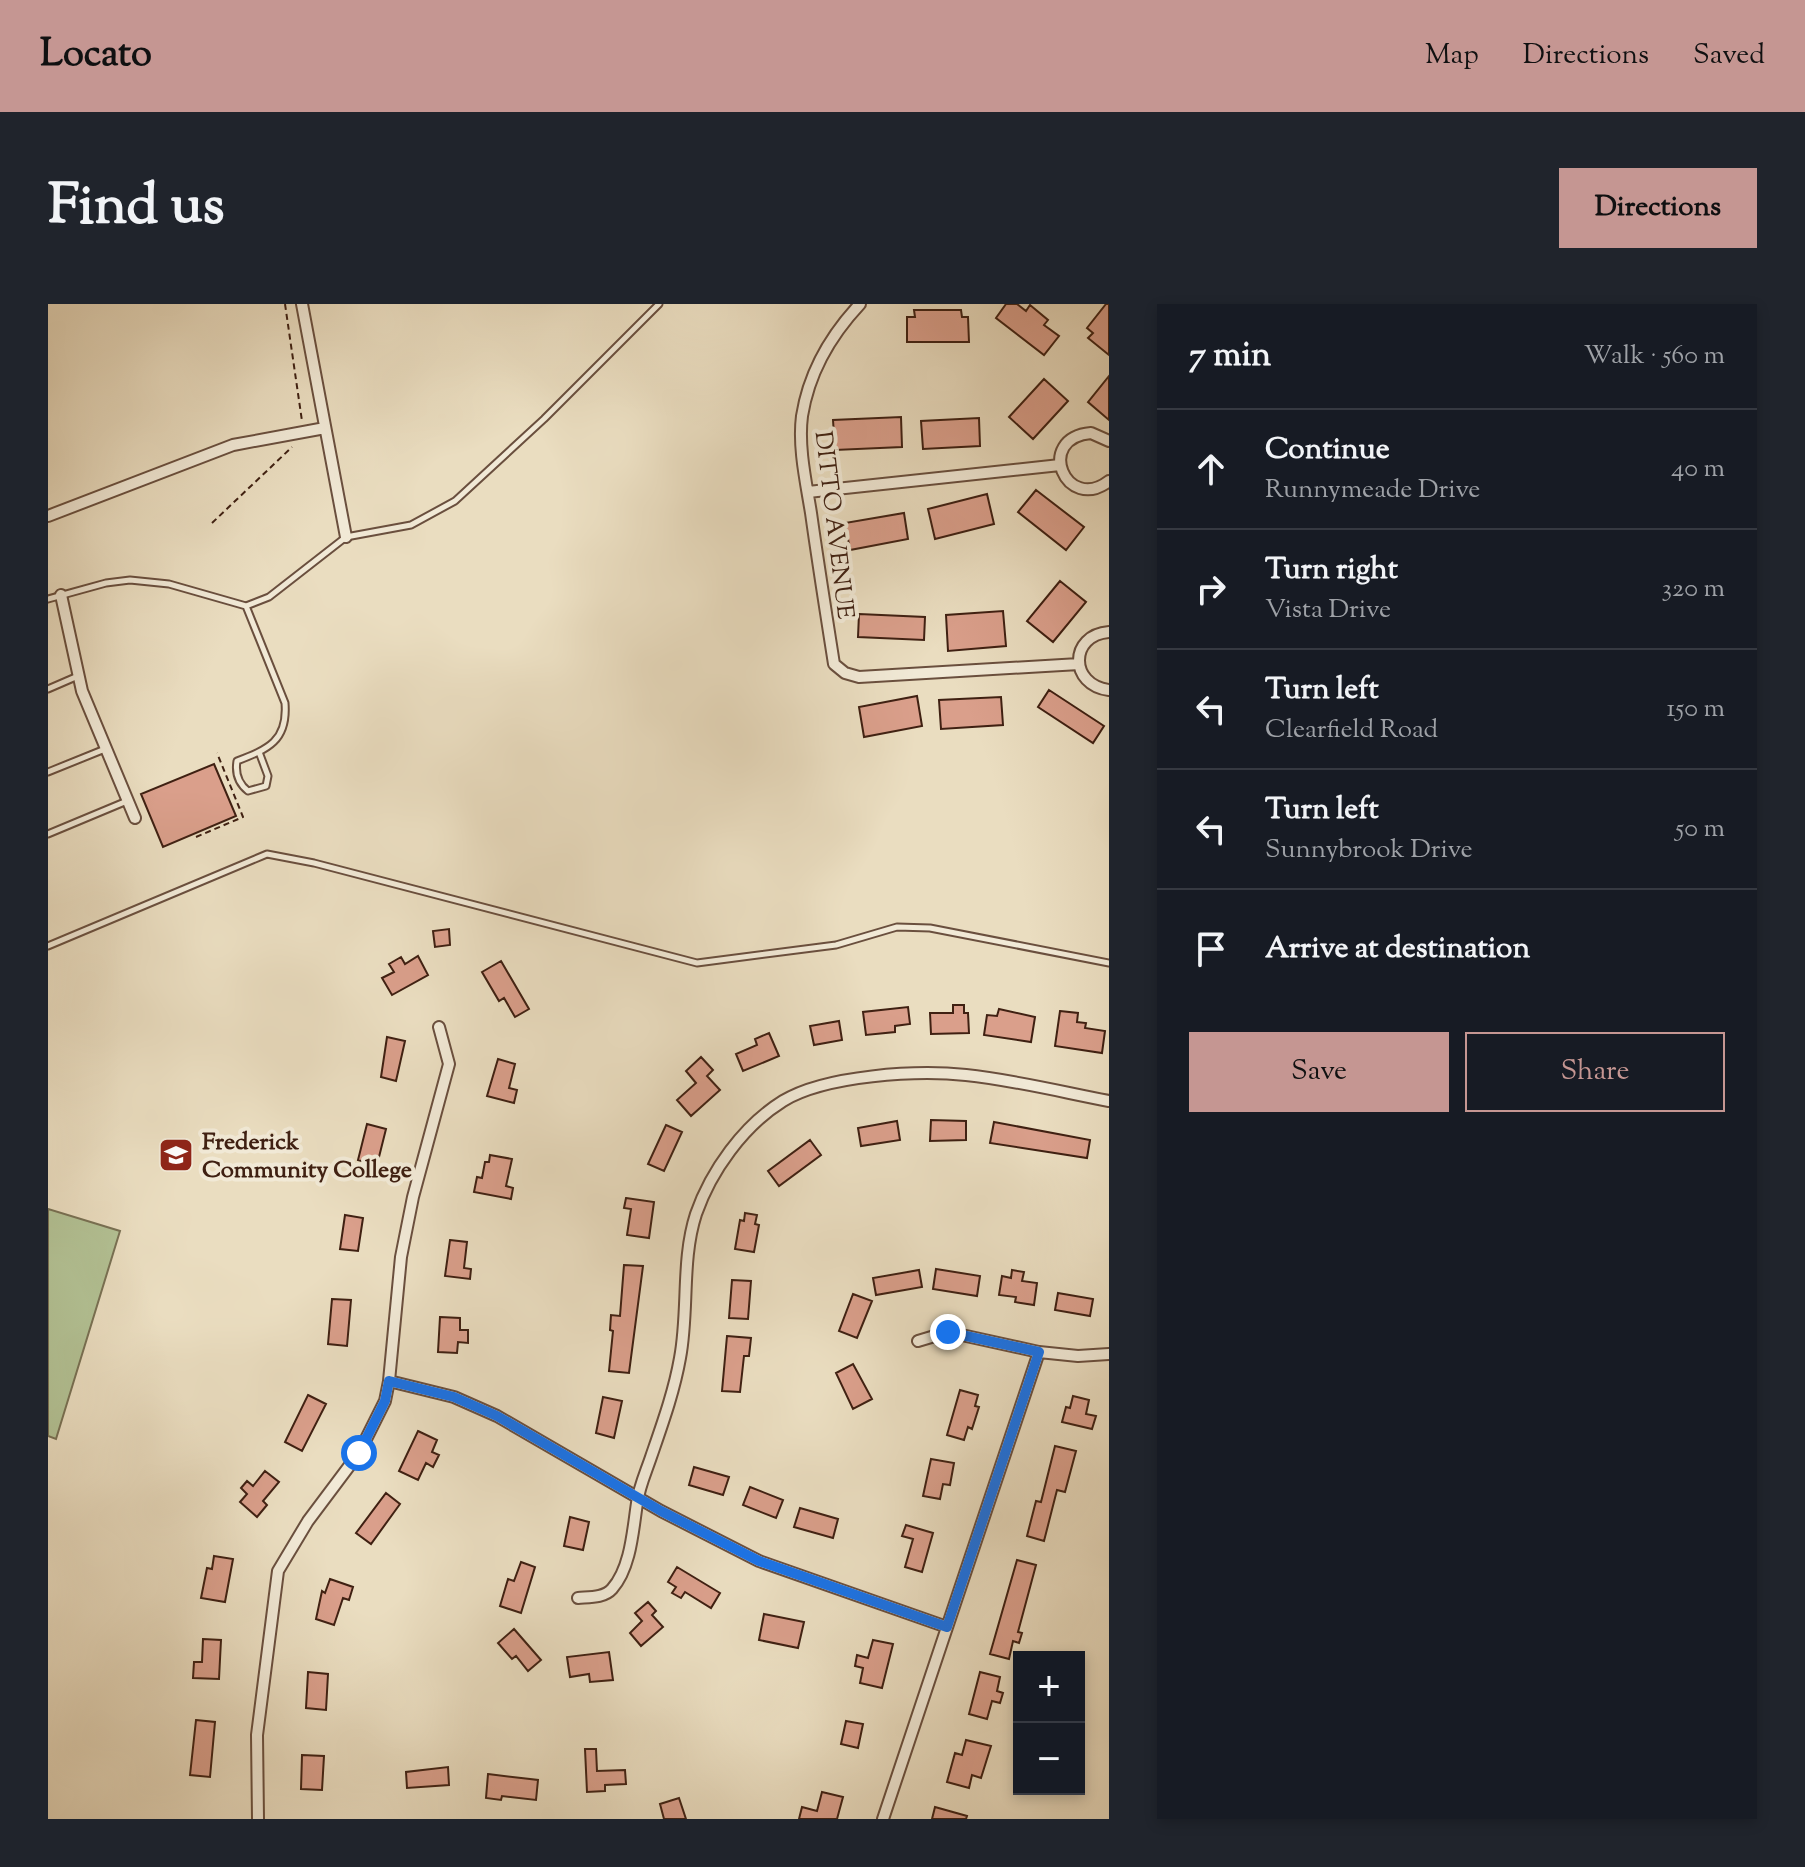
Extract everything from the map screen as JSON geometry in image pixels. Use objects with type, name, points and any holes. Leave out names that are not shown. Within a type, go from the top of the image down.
[{"type":"street","points":[[302,304],[346,537]]},
{"type":"street","name":"DITTO AVENUE","points":[[860,304],[830,339],[816,366],[802,416],[801,434],[808,492],[834,664],[840,670],[859,677],[1079,664]]},
{"type":"street","points":[[48,516],[233,445],[325,428]]},
{"type":"street","points":[[1109,441],[1091,433],[1071,438],[1064,445],[1060,465],[1063,476],[1080,489],[1091,490],[1109,481]]},
{"type":"street","points":[[808,492],[1060,465]]},
{"type":"street","points":[[61,595],[79,676],[135,818]]},
{"type":"street","points":[[1109,632],[1094,635],[1086,642],[1080,652],[1079,664],[1089,683],[1109,690]]},
{"type":"street","points":[[258,1819],[257,1735],[278,1571],[308,1521],[359,1453],[385,1401],[401,1257],[413,1197],[449,1064],[439,1027]]},
{"type":"street","points":[[578,1598],[595,1597],[611,1591],[623,1570],[638,1496],[668,1410],[680,1359],[687,1309],[688,1249],[695,1216],[712,1178],[732,1149],[758,1121],[784,1101],[815,1088],[873,1077],[926,1072],[970,1075],[1109,1101]]},
{"type":"street","points":[[918,1341],[948,1332],[1039,1352],[1078,1356],[1109,1354]]},
{"type":"street","points":[[883,1819],[1039,1352]]},
{"type":"street","points":[[389,1381],[454,1397],[497,1416],[661,1511],[759,1561],[947,1627]]},
{"type":"lane","points":[[48,599],[106,583],[150,581],[246,606],[269,597],[346,537],[411,525],[455,501],[544,419],[659,304]]},
{"type":"lane","points":[[246,606],[285,703],[283,728],[268,749],[259,752],[237,761],[235,772],[248,791],[266,786],[268,776],[259,752]]},
{"type":"lane","points":[[48,689],[79,676]]},
{"type":"lane","points":[[48,772],[106,748]]},
{"type":"lane","points":[[48,834],[128,801]]},
{"type":"lane","points":[[48,946],[267,854],[314,863],[697,963],[836,945],[897,927],[930,928],[1109,963]]},
{"type":"path","points":[[212,523],[301,439],[302,412],[285,304]]},
{"type":"path","points":[[196,837],[243,817],[217,753]]},
{"type":"green space","points":[[48,1209],[120,1231],[56,1439],[48,1436]]},
{"type":"building","points":[[1006,304],[1017,304],[1026,311],[1030,305],[1048,320],[1044,325],[1059,336],[1044,355],[996,318]]},
{"type":"building","points":[[1109,304],[1109,355],[1088,338],[1093,333],[1087,328]]},
{"type":"building","points":[[914,310],[961,310],[962,317],[968,317],[969,342],[907,342],[907,317],[915,317]]},
{"type":"building","points":[[1109,376],[1109,420],[1088,402]]},
{"type":"building","points":[[1044,379],[1068,401],[1033,439],[1009,417]]},
{"type":"building","points":[[901,417],[902,447],[835,450],[833,420]]},
{"type":"building","points":[[979,418],[980,446],[923,449],[921,421]]},
{"type":"building","points":[[1036,490],[1084,527],[1066,550],[1018,512]]},
{"type":"building","points":[[987,494],[994,524],[935,539],[928,509]]},
{"type":"building","points":[[904,513],[908,539],[850,550],[845,523]]},
{"type":"building","points":[[1060,581],[1086,602],[1053,642],[1027,621]]},
{"type":"building","points":[[1003,611],[1006,646],[948,651],[946,615]]},
{"type":"building","points":[[859,614],[925,617],[924,640],[858,637]]},
{"type":"building","points":[[1049,690],[1104,726],[1093,743],[1038,707]]},
{"type":"building","points":[[917,696],[922,726],[864,737],[859,707]]},
{"type":"building","points":[[1001,697],[1003,725],[941,729],[939,700]]},
{"type":"building","points":[[214,764],[236,816],[163,847],[141,794]]},
{"type":"building","points":[[449,929],[450,945],[435,947],[433,931]]},
{"type":"building","points":[[418,956],[428,975],[392,995],[382,978],[394,972],[389,964],[401,957],[405,964]]},
{"type":"building","points":[[501,961],[529,1009],[515,1017],[504,998],[499,1001],[482,972]]},
{"type":"building","points":[[953,1005],[964,1005],[964,1013],[968,1013],[969,1033],[931,1034],[930,1013],[953,1013]]},
{"type":"building","points":[[908,1007],[910,1024],[895,1026],[895,1032],[866,1035],[863,1012]]},
{"type":"building","points":[[999,1009],[1035,1017],[1031,1042],[984,1035],[987,1015],[997,1016]]},
{"type":"building","points":[[1060,1011],[1078,1013],[1077,1022],[1086,1023],[1085,1028],[1105,1031],[1102,1053],[1055,1046]]},
{"type":"building","points":[[839,1021],[842,1040],[814,1045],[810,1026]]},
{"type":"building","points":[[769,1033],[779,1056],[743,1071],[736,1054],[757,1045],[755,1039]]},
{"type":"building","points":[[387,1037],[405,1041],[396,1081],[381,1077]]},
{"type":"building","points":[[701,1057],[713,1070],[707,1076],[720,1090],[691,1116],[677,1100],[696,1083],[686,1071]]},
{"type":"building","points":[[498,1059],[515,1064],[509,1088],[517,1090],[514,1103],[487,1096]]},
{"type":"building","points":[[931,1120],[966,1121],[966,1140],[930,1141]]},
{"type":"building","points":[[897,1121],[900,1140],[861,1146],[858,1128]]},
{"type":"building","points":[[994,1122],[1090,1140],[1087,1158],[990,1143]]},
{"type":"building","points":[[367,1124],[386,1129],[377,1165],[358,1160]]},
{"type":"building","points":[[666,1125],[682,1132],[664,1171],[648,1164]]},
{"type":"building","points":[[810,1140],[821,1155],[779,1186],[768,1171]]},
{"type":"building","points":[[490,1155],[512,1159],[506,1186],[513,1188],[511,1199],[474,1192],[477,1177],[482,1178],[485,1162],[489,1162]]},
{"type":"building","points":[[626,1198],[654,1202],[649,1238],[627,1235],[631,1209],[624,1208]]},
{"type":"building","points":[[745,1213],[757,1215],[755,1224],[759,1225],[754,1252],[735,1249],[740,1220],[744,1221]]},
{"type":"building","points":[[345,1215],[363,1218],[358,1251],[340,1249]]},
{"type":"building","points":[[450,1240],[467,1242],[464,1268],[471,1269],[470,1279],[445,1276]]},
{"type":"building","points":[[624,1265],[643,1266],[629,1373],[609,1371],[613,1331],[610,1330],[611,1315],[620,1316]]},
{"type":"building","points":[[936,1269],[980,1276],[977,1296],[933,1289]]},
{"type":"building","points":[[919,1270],[922,1287],[876,1295],[873,1278]]},
{"type":"building","points":[[1012,1270],[1024,1272],[1022,1281],[1037,1283],[1034,1305],[1015,1302],[1016,1297],[999,1295],[1002,1276],[1011,1278]]},
{"type":"building","points":[[732,1280],[751,1281],[748,1319],[729,1318]]},
{"type":"building","points":[[1058,1293],[1093,1299],[1090,1316],[1055,1310]]},
{"type":"building","points":[[853,1294],[872,1301],[857,1338],[839,1331]]},
{"type":"building","points":[[332,1299],[351,1300],[347,1346],[328,1344]]},
{"type":"building","points":[[440,1317],[460,1318],[460,1330],[468,1330],[468,1343],[458,1342],[457,1353],[438,1352]]},
{"type":"building","points":[[727,1336],[751,1338],[749,1356],[744,1356],[740,1392],[722,1391]]},
{"type":"building","points":[[853,1364],[872,1399],[853,1409],[836,1373]]},
{"type":"building","points":[[960,1390],[978,1395],[975,1406],[979,1407],[972,1429],[968,1427],[964,1440],[947,1435]]},
{"type":"building","points":[[308,1395],[326,1404],[302,1451],[285,1442]]},
{"type":"building","points":[[1073,1396],[1089,1400],[1086,1414],[1096,1416],[1092,1429],[1062,1422]]},
{"type":"building","points":[[603,1397],[622,1401],[614,1438],[596,1433]]},
{"type":"building","points":[[418,1431],[437,1440],[432,1452],[439,1455],[433,1467],[426,1463],[418,1480],[399,1471]]},
{"type":"building","points":[[1055,1446],[1076,1451],[1065,1492],[1057,1490],[1044,1541],[1027,1536],[1036,1501],[1041,1502]]},
{"type":"building","points":[[931,1459],[954,1463],[950,1485],[943,1484],[940,1499],[923,1496]]},
{"type":"building","points":[[694,1467],[729,1477],[723,1495],[689,1485]]},
{"type":"building","points":[[265,1471],[279,1482],[263,1501],[267,1505],[257,1517],[240,1502],[247,1494],[241,1488],[247,1481],[253,1486]]},
{"type":"building","points":[[750,1487],[783,1500],[776,1518],[743,1505]]},
{"type":"building","points":[[386,1493],[400,1504],[371,1544],[356,1533]]},
{"type":"building","points":[[800,1508],[838,1519],[833,1538],[794,1527]]},
{"type":"building","points":[[570,1517],[589,1522],[583,1550],[564,1546]]},
{"type":"building","points":[[906,1525],[933,1533],[922,1572],[905,1567],[913,1539],[902,1536]]},
{"type":"building","points":[[214,1556],[233,1559],[225,1602],[201,1598],[207,1568],[212,1569]]},
{"type":"building","points":[[1017,1560],[1036,1565],[1018,1632],[1022,1633],[1019,1643],[1013,1641],[1009,1659],[990,1654]]},
{"type":"building","points":[[521,1562],[535,1567],[521,1613],[500,1606],[508,1579],[514,1581]]},
{"type":"building","points":[[677,1567],[720,1593],[711,1608],[685,1592],[681,1598],[672,1593],[676,1587],[668,1582]]},
{"type":"building","points":[[330,1579],[353,1587],[349,1600],[343,1598],[334,1625],[316,1619],[322,1591],[325,1593]]},
{"type":"building","points":[[648,1602],[656,1611],[652,1615],[663,1627],[641,1646],[630,1633],[642,1621],[635,1613]]},
{"type":"building","points":[[764,1614],[804,1622],[798,1648],[759,1640]]},
{"type":"building","points":[[514,1629],[541,1660],[528,1671],[516,1656],[512,1659],[498,1643]]},
{"type":"building","points":[[203,1639],[221,1640],[219,1679],[193,1678],[194,1662],[202,1662]]},
{"type":"building","points":[[873,1640],[893,1644],[882,1688],[860,1683],[863,1668],[855,1666],[857,1655],[868,1658]]},
{"type":"building","points":[[609,1652],[613,1680],[590,1682],[589,1674],[570,1677],[567,1657]]},
{"type":"building","points":[[308,1672],[328,1674],[326,1710],[306,1708]]},
{"type":"building","points":[[980,1672],[1000,1677],[997,1691],[1003,1693],[1000,1703],[992,1701],[987,1719],[969,1714]]},
{"type":"building","points":[[196,1720],[215,1722],[210,1777],[190,1775]]},
{"type":"building","points":[[846,1721],[863,1724],[858,1748],[841,1744]]},
{"type":"building","points":[[966,1740],[991,1746],[981,1778],[972,1775],[969,1788],[947,1782],[955,1753],[962,1755]]},
{"type":"building","points":[[585,1749],[596,1749],[597,1771],[625,1770],[626,1784],[605,1785],[605,1791],[587,1792]]},
{"type":"building","points":[[302,1755],[324,1756],[322,1790],[301,1789]]},
{"type":"building","points":[[448,1767],[449,1785],[407,1788],[406,1772]]},
{"type":"building","points":[[488,1774],[538,1780],[536,1800],[502,1796],[501,1800],[486,1798]]},
{"type":"building","points":[[822,1792],[843,1797],[837,1819],[799,1819],[802,1807],[817,1811]]},
{"type":"building","points":[[679,1798],[686,1819],[664,1819],[660,1804]]},
{"type":"building","points":[[935,1807],[967,1816],[966,1819],[932,1819]]},
{"type":"place","name":"Frederick Community College","points":[[176,1155]]},
{"type":"route","points":[[359,1453],[385,1401],[389,1381],[454,1397],[497,1416],[661,1511],[759,1561],[947,1627],[1039,1352],[948,1332]]}]
